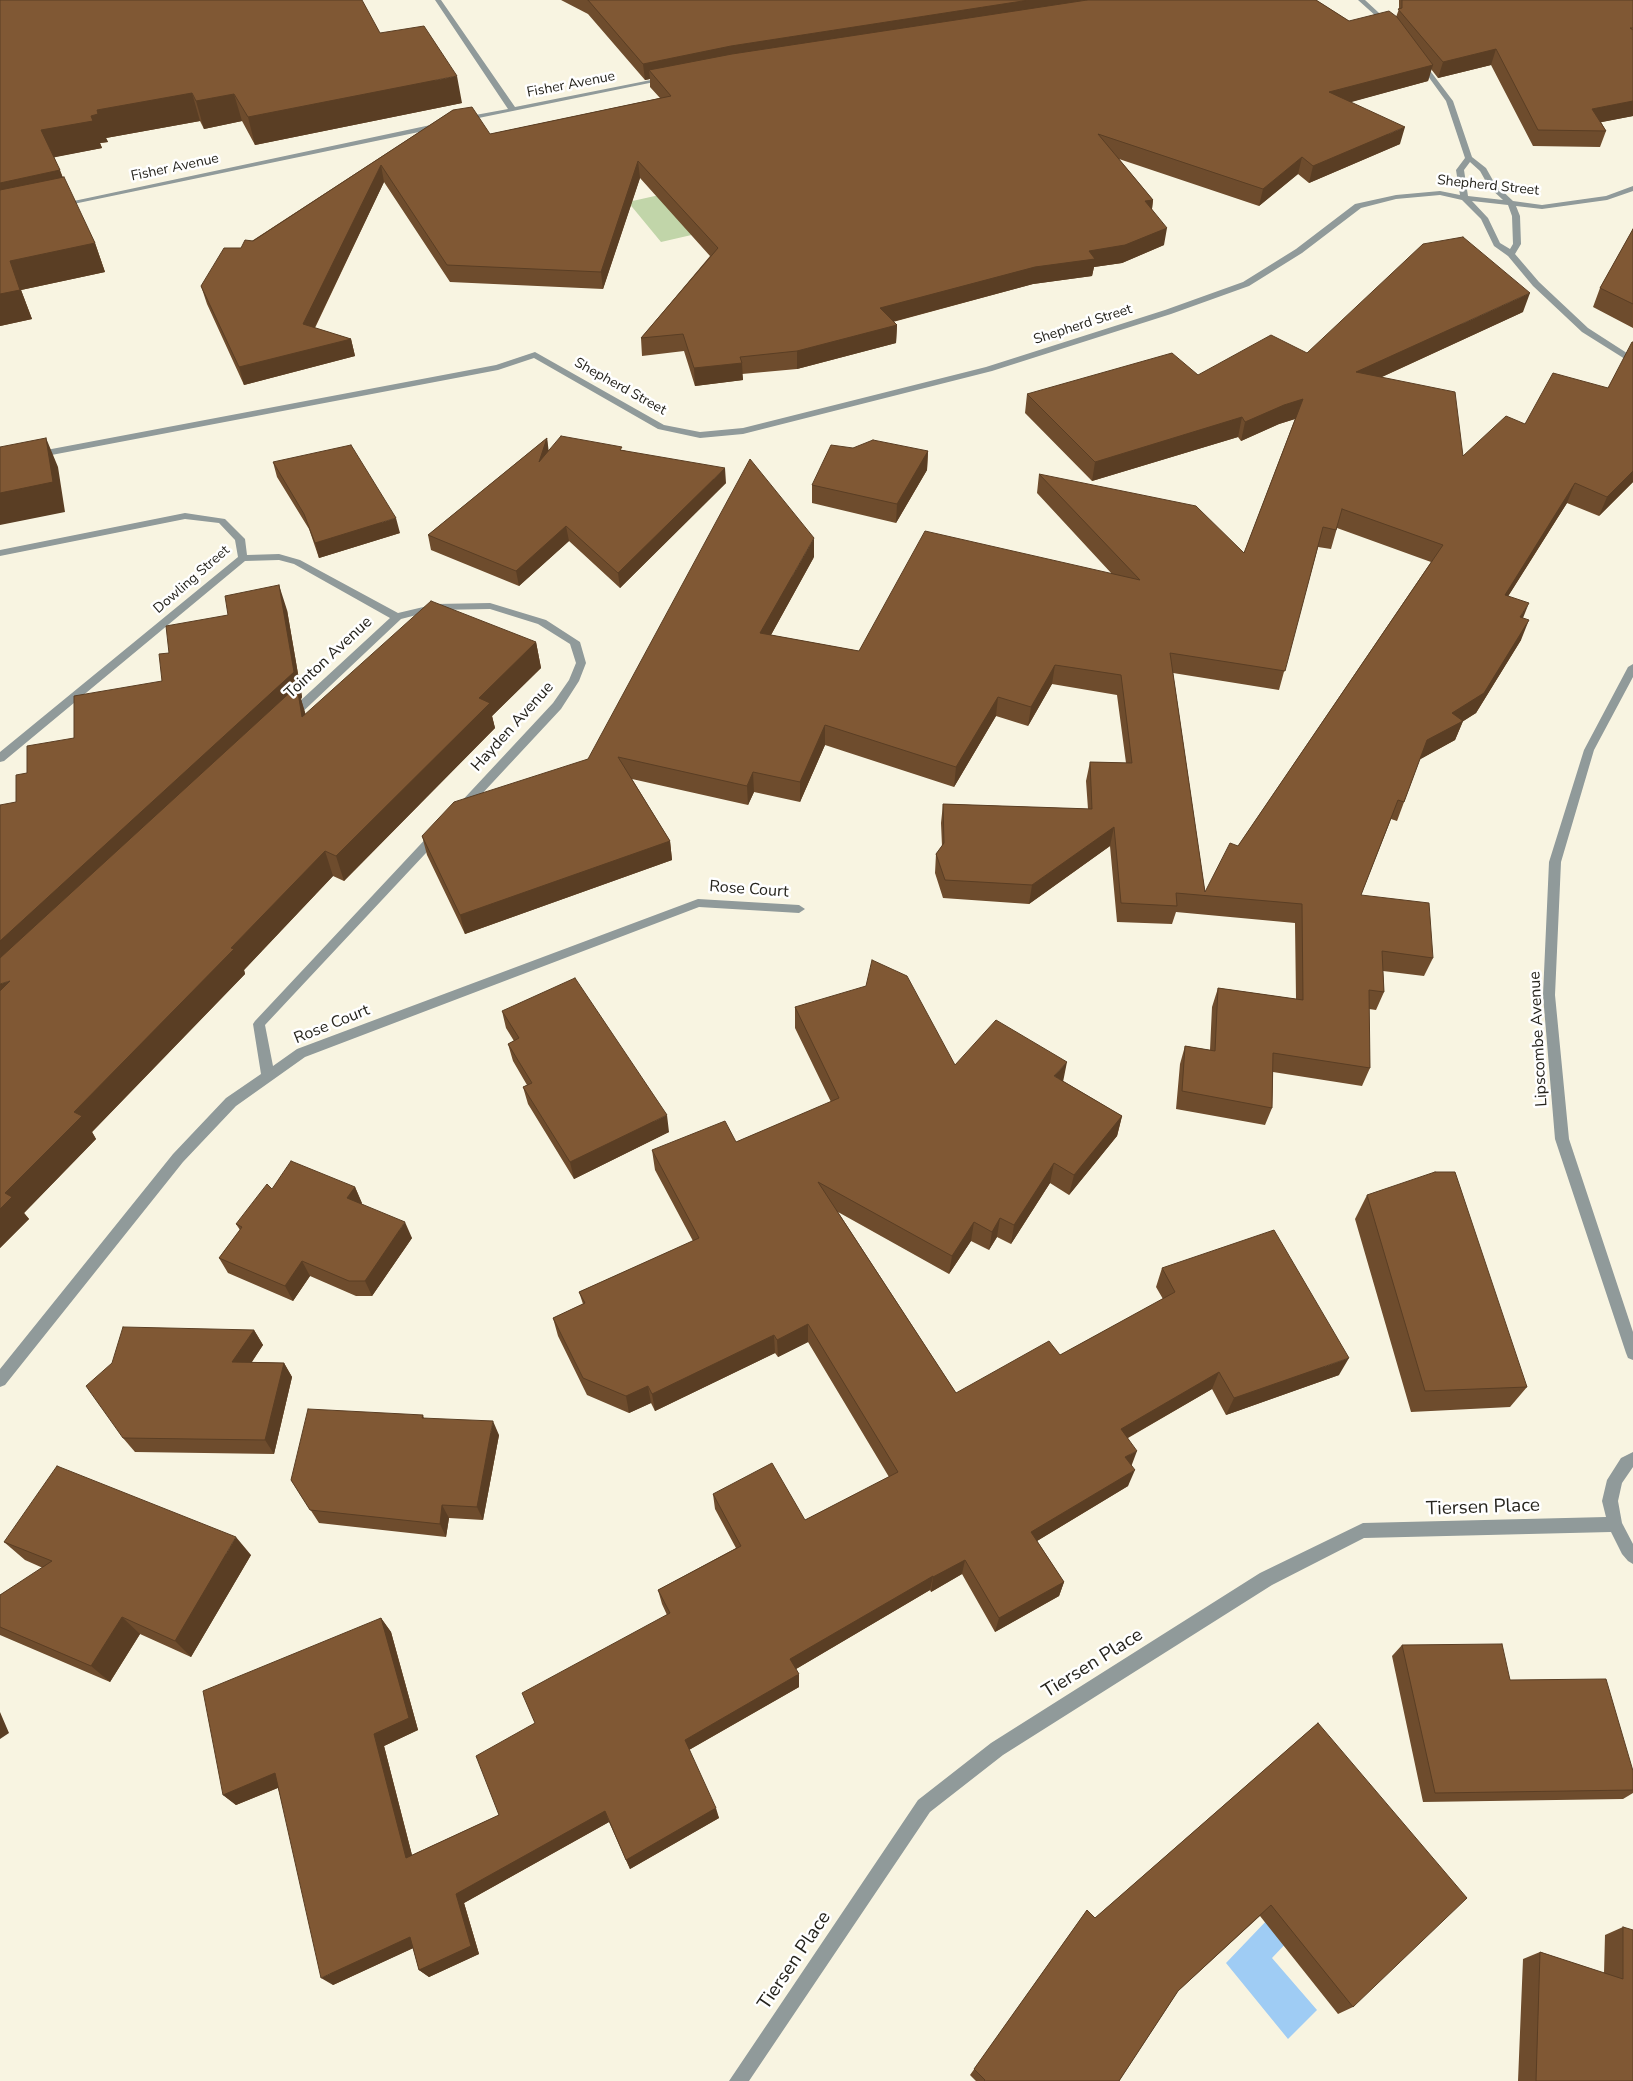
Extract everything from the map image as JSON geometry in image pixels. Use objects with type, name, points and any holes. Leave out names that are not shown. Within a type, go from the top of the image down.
[{"type":"street","points":[[438,0],[513,110]]},
{"type":"street","points":[[1361,0],[1396,32]]},
{"type":"street","points":[[1417,57],[1448,101],[1469,158],[1483,170],[1492,185],[1511,204],[1516,216],[1516,244],[1511,254]]},
{"type":"street","name":"Fisher Avenue","points":[[456,122],[675,77]]},
{"type":"street","name":"Fisher Avenue","points":[[55,206],[446,124]]},
{"type":"street","points":[[1469,158],[1460,170],[1465,198],[1484,218],[1497,244],[1511,254],[1536,284],[1585,330],[1633,361]]},
{"type":"street","name":"Shepherd Street","points":[[41,454],[498,367],[535,356],[661,426],[700,435],[743,431],[989,370],[1168,312],[1246,284],[1299,251],[1358,206],[1396,197],[1440,193],[1465,198],[1542,207],[1607,198],[1633,188]]},
{"type":"street","name":"Dowling Street","points":[[0,553],[14,548],[185,516],[222,521],[240,539],[243,558],[0,758]]},
{"type":"street","points":[[243,558],[278,557],[297,562],[397,617]]},
{"type":"street","name":"Hayden Avenue","points":[[397,617],[436,607],[490,606],[542,622],[575,642],[581,663],[574,682],[557,706],[455,815]]},
{"type":"street","name":"Tointon Avenue","points":[[281,725],[397,617]]},
{"type":"street","name":"Lipscombe Avenue","points":[[1633,667],[1589,750],[1555,862],[1549,995],[1562,1139],[1633,1353]]},
{"type":"street","points":[[268,1076],[259,1024],[442,829]]},
{"type":"street","name":"Rose Court","points":[[0,1380],[178,1158],[231,1102],[301,1053],[698,903],[800,909]]},
{"type":"street","points":[[1633,1459],[1626,1463],[1615,1480],[1610,1501],[1615,1524],[1626,1549],[1633,1556]]},
{"type":"street","name":"Tiersen Place","points":[[738,2081],[924,1806],[997,1749],[1266,1579],[1363,1531],[1615,1524]]},
{"type":"green space","points":[[798,164],[835,202],[661,242],[628,202]]},
{"type":"water","points":[[1292,1894],[1311,1917],[1272,1958],[1317,2010],[1288,2039],[1226,1963]]},
{"type":"building","points":[[0,0],[362,0],[380,33],[424,26],[457,76],[248,117],[234,94],[196,101],[192,93],[97,110],[98,114],[91,116],[93,121],[41,130],[60,170],[0,183]]},
{"type":"building","points":[[588,0],[1029,0],[731,46],[643,64]]},
{"type":"building","points":[[1087,0],[1316,0],[1349,21],[1389,11],[1397,17],[1433,65],[1329,92],[1405,127],[1313,166],[1302,157],[1263,189],[1098,134],[1153,200],[1145,201],[1167,228],[1125,245],[1089,251],[1095,259],[1035,267],[880,308],[897,325],[797,351],[740,357],[742,363],[694,368],[683,334],[641,338],[718,248],[638,161],[601,272],[447,265],[381,165],[303,324],[351,339],[239,367],[201,286],[224,248],[241,248],[245,240],[253,241],[453,110],[472,107],[490,134],[671,96],[649,70],[732,54]]},
{"type":"building","points":[[1402,0],[1633,0],[1633,28],[1630,28],[1633,30],[1633,101],[1592,109],[1606,131],[1538,130],[1496,49],[1443,62],[1398,9],[1402,8]]},
{"type":"building","points":[[64,177],[95,243],[10,261],[20,290],[0,294],[0,190]]},
{"type":"building","points":[[1633,229],[1633,304],[1600,288]]},
{"type":"building","points":[[1463,237],[1530,293],[1356,372],[1455,392],[1463,456],[1506,416],[1525,424],[1553,373],[1608,388],[1633,342],[1633,471],[1607,497],[1575,483],[1505,595],[1529,603],[1520,617],[1529,620],[1484,693],[1452,713],[1463,721],[1427,740],[1404,802],[1398,800],[1361,895],[1429,903],[1433,958],[1382,951],[1384,992],[1369,990],[1370,1068],[1273,1053],[1272,1108],[1182,1091],[1185,1046],[1215,1051],[1218,988],[1303,1000],[1302,904],[1176,893],[1177,906],[1121,903],[1114,827],[1032,885],[945,880],[936,854],[944,843],[943,804],[1092,809],[1090,762],[1132,763],[1121,675],[1055,665],[1031,707],[998,697],[956,767],[825,725],[800,782],[753,772],[747,786],[618,757],[670,841],[460,915],[422,836],[454,802],[588,759],[750,459],[814,538],[760,633],[859,651],[925,531],[1140,580],[1039,474],[1196,506],[1244,553],[1303,399],[1245,422],[1242,417],[1095,462],[1027,394],[1172,353],[1198,375],[1271,335],[1307,353],[1423,244]],"holes":[[[1342,509],[1443,545],[1238,846],[1230,843],[1205,892],[1170,653],[1285,671],[1323,527],[1336,530]]]},
{"type":"building","points":[[561,436],[622,447],[620,450],[725,468],[618,573],[566,526],[516,571],[428,535],[547,438],[539,462]]},
{"type":"building","points":[[46,438],[53,482],[0,493],[0,447]]},
{"type":"building","points":[[873,440],[928,451],[897,504],[812,485],[831,445],[853,448]]},
{"type":"building","points":[[351,445],[396,518],[315,543],[304,514],[273,462]]},
{"type":"building","points":[[279,585],[294,672],[0,941],[0,805],[16,802],[16,775],[27,773],[27,746],[74,738],[74,696],[162,681],[159,654],[169,653],[166,626],[228,615],[225,596]]},
{"type":"building","points":[[431,601],[536,642],[479,698],[490,703],[336,856],[325,851],[231,948],[234,949],[74,1112],[82,1116],[5,1193],[12,1197],[0,1209],[0,991],[10,981],[0,984],[0,958],[297,686],[302,717]]},
{"type":"building","points":[[872,960],[907,976],[955,1065],[996,1020],[1067,1062],[1054,1076],[1122,1116],[1074,1175],[1054,1163],[1014,1225],[1000,1218],[992,1232],[974,1222],[952,1256],[818,1182],[956,1393],[1049,1341],[1060,1355],[1175,1292],[1162,1268],[1274,1230],[1349,1358],[1234,1398],[1219,1372],[1121,1429],[1137,1451],[1125,1457],[1135,1470],[1031,1532],[1064,1582],[999,1618],[965,1560],[933,1576],[790,1659],[799,1674],[685,1740],[716,1808],[626,1860],[605,1811],[456,1894],[471,1946],[419,1970],[410,1937],[321,1978],[275,1773],[223,1795],[203,1691],[381,1618],[409,1718],[374,1734],[406,1858],[499,1815],[476,1756],[535,1723],[522,1693],[670,1613],[658,1590],[741,1546],[713,1494],[772,1463],[805,1520],[898,1472],[808,1324],[777,1340],[774,1335],[652,1394],[648,1386],[626,1396],[583,1378],[553,1318],[585,1303],[579,1292],[699,1238],[652,1150],[725,1121],[736,1142],[839,1098],[795,1007],[866,986]]},
{"type":"building","points":[[575,978],[667,1115],[570,1162],[523,1087],[532,1083],[508,1044],[519,1038],[502,1011]]},
{"type":"building","points":[[291,1161],[355,1187],[347,1198],[405,1222],[365,1281],[349,1281],[302,1261],[285,1286],[219,1258],[242,1227],[236,1224],[267,1184],[272,1189]]},
{"type":"building","points":[[1435,1172],[1455,1172],[1527,1387],[1425,1391],[1367,1195]]},
{"type":"building","points":[[123,1327],[254,1330],[232,1362],[284,1363],[265,1440],[123,1438],[86,1386],[112,1363]]},
{"type":"building","points":[[308,1409],[423,1415],[422,1418],[493,1421],[477,1507],[442,1505],[440,1524],[310,1510],[291,1480]]},
{"type":"building","points":[[57,1466],[236,1537],[175,1641],[122,1617],[91,1666],[0,1627],[0,1595],[52,1561],[4,1542]]},
{"type":"building","points":[[1502,1644],[1510,1680],[1606,1679],[1633,1771],[1633,1790],[1435,1793],[1402,1645]]},
{"type":"building","points":[[1318,1723],[1467,1898],[1353,2007],[1271,1905],[1178,1991],[1119,2081],[984,2081],[974,2069],[1087,1910],[1095,1918]]},
{"type":"building","points":[[1623,1927],[1633,1930],[1633,2081],[1536,2081],[1540,1952],[1623,1979]]}]
